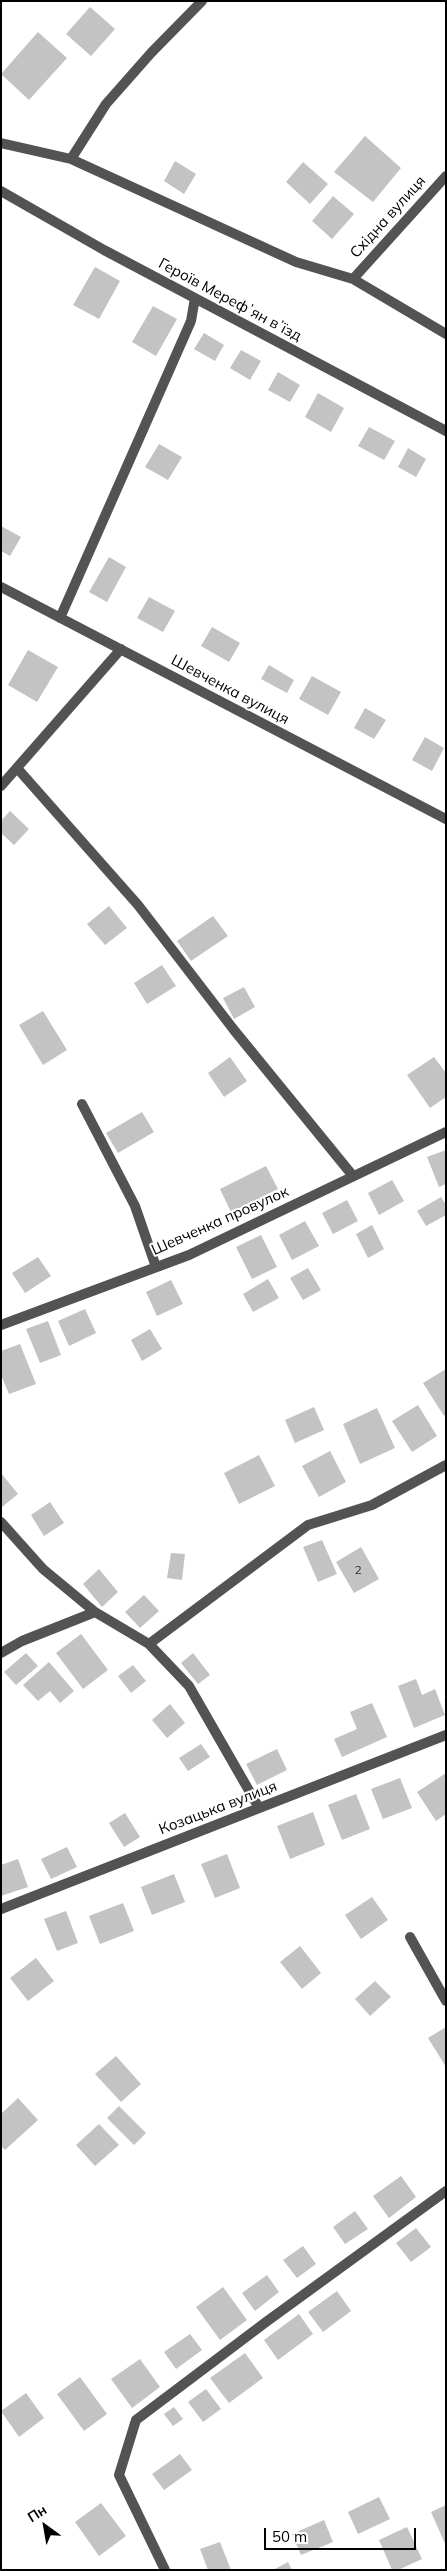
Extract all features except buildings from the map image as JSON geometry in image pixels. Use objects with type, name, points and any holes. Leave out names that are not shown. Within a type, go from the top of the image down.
[{"type":"street","points":[[71,159],[106,104],[151,53],[202,1]]},
{"type":"street","points":[[1,143],[71,159],[296,262],[353,279],[446,334]]},
{"type":"street","name":"Східна вулиця","points":[[353,279],[446,176]]},
{"type":"street","name":"Героїв Мерефʼян вʼїзд","points":[[1,191],[195,298],[446,431]]},
{"type":"street","points":[[60,618],[191,321],[195,298]]},
{"type":"street","name":"Шевченка вулиця","points":[[1,587],[446,819]]},
{"type":"street","points":[[1,786],[120,649]]},
{"type":"street","points":[[17,768],[138,905],[234,1030],[353,1176]]},
{"type":"street","points":[[82,1104],[135,1206],[156,1267]]},
{"type":"street","name":"Шевченка провулок","points":[[1,1325],[189,1255],[446,1132]]},
{"type":"street","points":[[149,1644],[308,1525],[372,1505],[446,1466]]},
{"type":"street","points":[[1,1522],[43,1569],[95,1612],[149,1644],[189,1686],[259,1808]]},
{"type":"street","points":[[1,1653],[22,1641],[95,1612]]},
{"type":"street","name":"Козацька вулиця","points":[[1,1909],[446,1735]]},
{"type":"street","points":[[410,1937],[446,2001]]},
{"type":"street","points":[[165,2570],[119,2475],[136,2420],[266,2322],[446,2191]]}]
